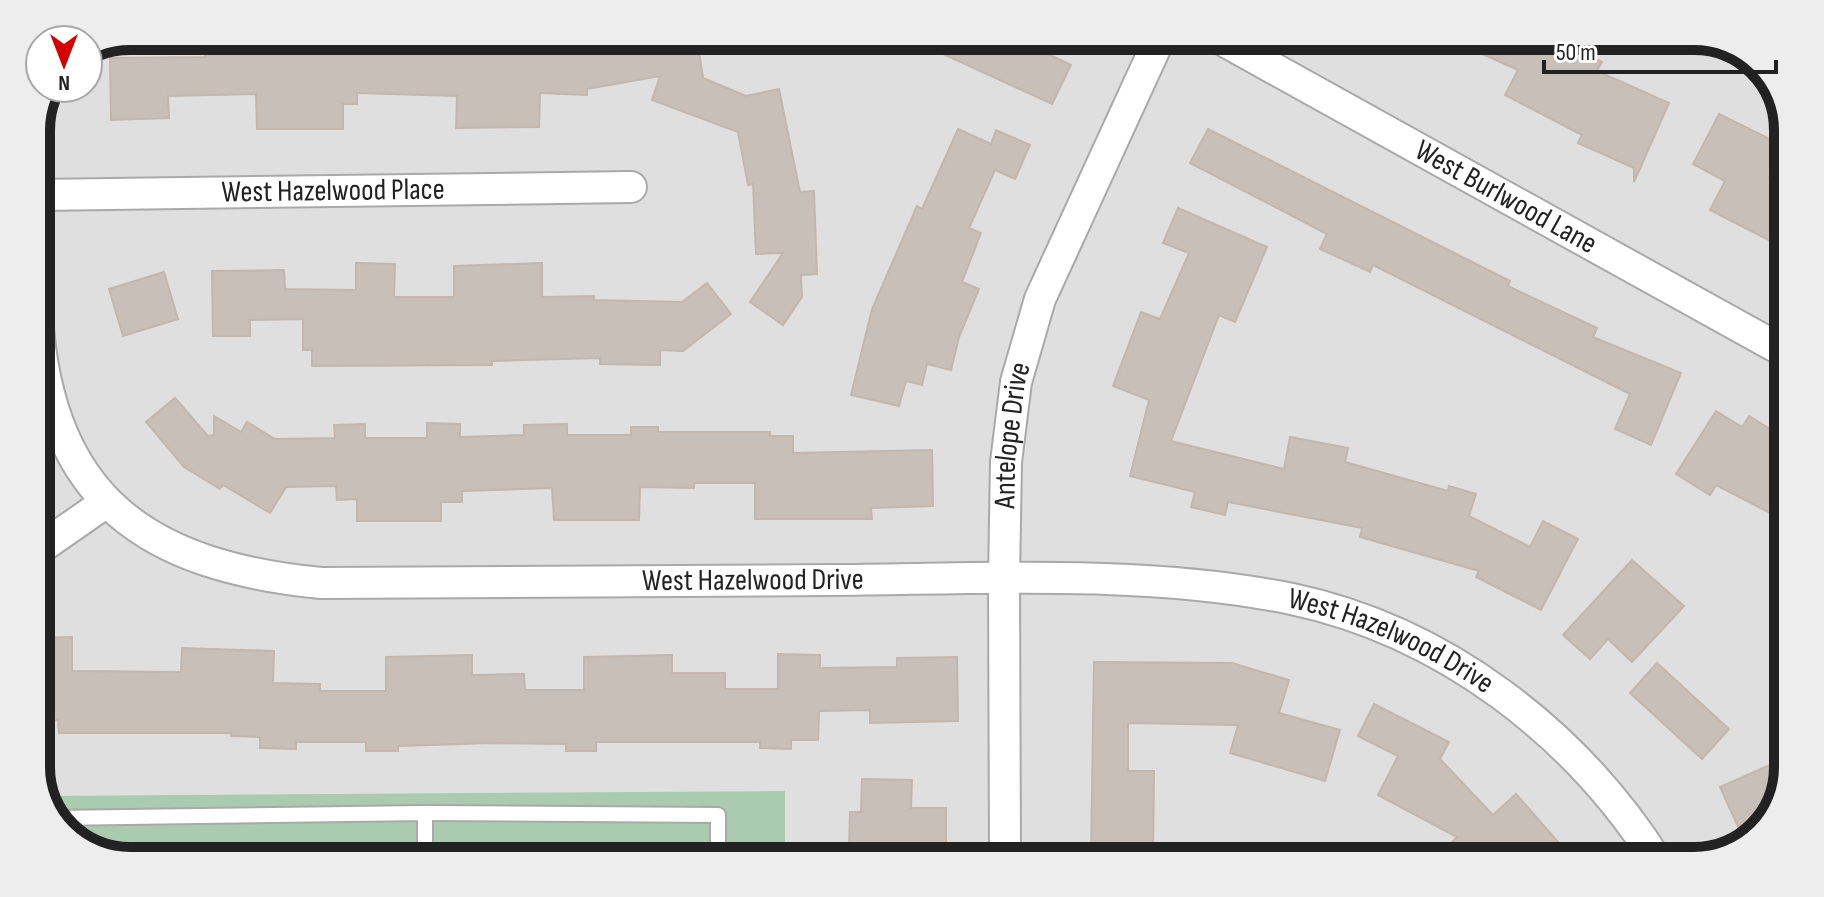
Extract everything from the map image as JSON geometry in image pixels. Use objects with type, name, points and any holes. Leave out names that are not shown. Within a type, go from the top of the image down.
[{"type":"street","name":"Antelope Drive","points":[[1005,847],[1006,462],[1024,346],[1040,299],[1154,50]]},
{"type":"street","name":"West Burlwood Lane","points":[[1240,50],[1774,346]]},
{"type":"street","name":"West Hazelwood Place","points":[[50,195],[631,187]]},
{"type":"street","name":"West Hazelwood Drive","points":[[50,395],[67,443],[105,503],[121,519],[191,555],[274,579],[321,583],[1105,581],[1236,590],[1295,600],[1360,619],[1413,641],[1457,663],[1499,692],[1567,749],[1611,799],[1647,847]]},
{"type":"street","points":[[50,541],[105,503]]},
{"type":"lane","points":[[69,819],[425,813],[718,815],[718,847]]},
{"type":"lane","points":[[425,813],[425,847]]},
{"type":"shaded area","points":[[130,50],[1694,50],[1730,58],[1761,85],[1770,104],[1774,124],[1774,767],[1766,803],[1739,834],[1715,844],[1694,847],[130,847],[94,839],[63,812],[54,793],[50,773],[50,124],[55,104],[104,104],[104,55]]},
{"type":"green space","points":[[785,791],[785,847],[130,847],[104,843],[85,834],[63,812],[55,796]]},
{"type":"building","points":[[205,50],[699,50],[703,78],[746,96],[779,89],[800,192],[814,191],[817,274],[801,275],[802,297],[783,325],[750,302],[783,253],[756,254],[753,184],[748,185],[738,132],[652,100],[660,76],[587,89],[587,95],[540,93],[539,127],[456,128],[457,96],[357,93],[357,104],[343,104],[343,129],[257,129],[256,94],[168,96],[169,118],[111,120],[110,58],[205,57]]},
{"type":"building","points":[[935,50],[1040,50],[1071,65],[1052,104]]},
{"type":"building","points":[[1473,50],[1579,50],[1602,62],[1597,71],[1669,103],[1634,182],[1634,168],[1578,143],[1582,135],[1505,95],[1518,70]]},
{"type":"building","points":[[1719,114],[1774,141],[1774,167],[1769,177],[1774,180],[1774,243],[1710,210],[1725,181],[1693,164]]},
{"type":"building","points":[[958,129],[991,144],[996,130],[1030,145],[1015,179],[995,170],[969,228],[981,233],[962,282],[979,289],[959,337],[951,370],[927,364],[922,385],[906,381],[899,406],[851,395],[872,309],[917,206],[922,209]]},
{"type":"building","points":[[1208,129],[1510,281],[1508,286],[1597,328],[1593,337],[1681,373],[1651,445],[1615,429],[1630,394],[1373,265],[1370,272],[1320,249],[1327,234],[1190,163]]},
{"type":"building","points":[[1178,208],[1267,247],[1235,322],[1219,315],[1171,441],[1284,469],[1290,437],[1348,448],[1345,462],[1448,491],[1449,486],[1476,494],[1469,516],[1530,547],[1543,521],[1578,539],[1541,610],[1476,577],[1479,571],[1360,537],[1362,528],[1228,502],[1225,515],[1191,507],[1195,492],[1130,476],[1149,400],[1113,386],[1141,312],[1160,319],[1189,253],[1163,243]]},
{"type":"building","points":[[356,263],[395,264],[394,297],[454,297],[454,266],[542,263],[542,297],[594,296],[594,300],[682,302],[707,283],[731,314],[683,351],[660,350],[660,365],[600,364],[600,358],[492,361],[492,365],[312,366],[312,350],[303,350],[303,319],[250,320],[250,336],[213,336],[212,271],[284,270],[285,289],[356,290]]},
{"type":"building","points":[[164,272],[178,319],[123,336],[109,289]]},
{"type":"building","points":[[175,398],[208,436],[214,435],[214,416],[241,432],[247,422],[275,439],[335,438],[334,425],[365,424],[365,438],[427,438],[427,423],[460,424],[460,437],[524,435],[524,425],[567,424],[567,435],[631,435],[631,427],[658,427],[658,432],[770,432],[770,436],[793,436],[793,453],[932,450],[933,506],[871,508],[872,519],[755,519],[755,483],[694,483],[694,488],[640,487],[639,520],[554,520],[552,488],[462,491],[462,502],[441,502],[441,521],[357,521],[357,499],[337,500],[336,486],[286,487],[270,513],[223,485],[220,489],[184,467],[146,422]]},
{"type":"building","points":[[1716,411],[1742,427],[1749,416],[1774,431],[1774,515],[1716,485],[1710,495],[1676,474]]},
{"type":"building","points":[[1632,560],[1684,606],[1632,662],[1608,639],[1590,659],[1563,635]]},
{"type":"building","points":[[72,637],[72,671],[181,672],[182,648],[274,651],[273,683],[320,684],[320,691],[386,691],[386,657],[472,655],[472,675],[524,674],[525,690],[584,690],[584,657],[672,655],[672,673],[725,673],[725,689],[778,689],[778,654],[820,655],[820,668],[897,667],[897,658],[957,657],[958,721],[870,723],[870,710],[819,711],[818,740],[791,740],[791,749],[760,748],[760,742],[596,742],[596,751],[566,751],[566,744],[493,743],[398,746],[398,751],[366,751],[366,742],[296,742],[296,749],[260,748],[260,737],[231,736],[231,733],[59,733],[58,720],[50,720],[50,638]]},
{"type":"building","points":[[1094,662],[1232,663],[1289,680],[1279,713],[1340,730],[1325,781],[1230,753],[1238,725],[1128,723],[1128,771],[1154,771],[1153,847],[1091,847]]},
{"type":"building","points":[[1657,663],[1729,729],[1702,759],[1630,693]]},
{"type":"building","points":[[1374,704],[1449,742],[1440,759],[1493,815],[1516,794],[1563,847],[1447,847],[1457,837],[1378,795],[1398,756],[1358,736]]},
{"type":"building","points":[[1774,763],[1771,788],[1761,812],[1755,819],[1738,827],[1720,787]]},
{"type":"building","points":[[862,779],[912,780],[911,808],[946,808],[946,847],[849,847],[850,812],[861,812]]}]
